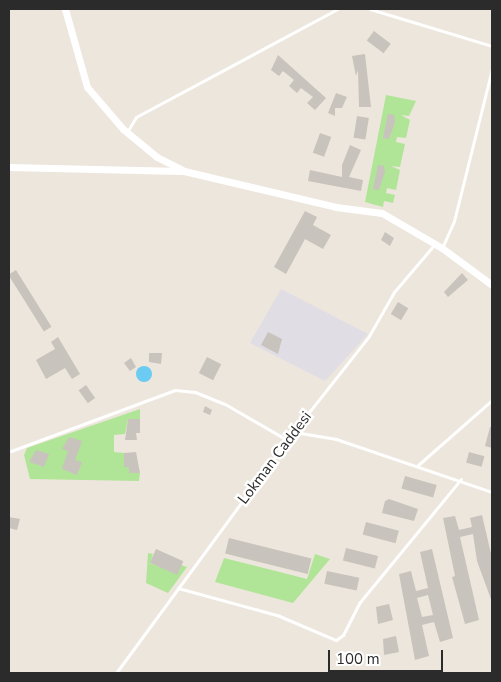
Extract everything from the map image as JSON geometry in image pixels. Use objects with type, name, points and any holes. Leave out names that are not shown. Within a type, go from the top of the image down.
[{"type":"street","points":[[65,9],[87,87],[127,132],[157,157],[184,171]]},
{"type":"street","points":[[9,167],[184,171],[336,208],[382,213],[442,248],[492,285]]},
{"type":"lane","points":[[127,132],[136,117],[337,9]]},
{"type":"lane","points":[[370,9],[492,46]]},
{"type":"lane","points":[[442,248],[454,221],[492,69]]},
{"type":"lane","name":"Lokman Caddesi","points":[[116,673],[287,440],[369,336],[394,292],[435,244]]},
{"type":"lane","points":[[11,451],[175,390],[195,392],[224,404],[287,440]]},
{"type":"lane","points":[[418,465],[492,400]]},
{"type":"lane","points":[[294,432],[336,439],[461,479],[492,492]]},
{"type":"lane","points":[[178,588],[277,615],[336,640],[346,629],[360,602],[461,479]]},
{"type":"shaded area","points":[[281,289],[368,334],[325,381],[250,343]]},
{"type":"green space","points":[[386,95],[416,101],[409,116],[401,115],[410,120],[406,138],[397,137],[396,142],[405,144],[400,167],[391,166],[400,170],[396,190],[387,188],[386,193],[395,195],[393,203],[384,201],[383,207],[365,202]]},
{"type":"green space","points":[[140,409],[140,419],[128,419],[125,434],[114,435],[114,452],[124,453],[125,467],[129,467],[129,473],[140,473],[139,481],[30,479],[24,455],[27,448]]},
{"type":"green space","points":[[148,553],[153,554],[150,563],[160,567],[181,565],[187,567],[168,593],[146,583]]},
{"type":"green space","points":[[315,554],[330,559],[293,603],[215,582],[224,558],[307,579]]},
{"type":"water","points":[[144,366],[152,374],[144,382],[136,374]]},
{"type":"building","points":[[374,31],[391,44],[384,53],[367,41]]},
{"type":"building","points":[[365,54],[371,107],[359,107],[358,70],[356,76],[352,56]]},
{"type":"building","points":[[278,55],[326,98],[315,110],[307,103],[313,97],[301,88],[297,93],[289,86],[294,80],[283,71],[279,76],[271,70]]},
{"type":"building","points":[[336,93],[347,97],[342,108],[335,108],[335,116],[328,113]]},
{"type":"building","points":[[388,114],[394,115],[395,122],[389,139],[383,138]]},
{"type":"building","points":[[357,116],[369,118],[365,140],[354,138]]},
{"type":"building","points":[[320,133],[331,137],[324,157],[313,153]]},
{"type":"building","points":[[350,145],[361,150],[349,177],[363,180],[361,191],[308,181],[310,170],[342,177],[342,165]]},
{"type":"building","points":[[378,165],[384,166],[385,172],[379,190],[373,189]]},
{"type":"building","points":[[305,211],[317,217],[313,225],[331,235],[323,249],[305,239],[286,274],[274,267]]},
{"type":"building","points":[[385,232],[394,238],[390,246],[381,240]]},
{"type":"building","points":[[16,270],[52,327],[44,332],[9,276]]},
{"type":"building","points":[[462,273],[468,280],[448,297],[444,292]]},
{"type":"building","points":[[398,302],[408,308],[401,320],[391,314]]},
{"type":"building","points":[[268,332],[282,339],[278,354],[261,345]]},
{"type":"building","points":[[58,337],[80,374],[72,379],[65,368],[46,379],[36,360],[55,349],[51,342]]},
{"type":"building","points":[[149,353],[162,353],[161,364],[149,362]]},
{"type":"building","points":[[207,357],[221,364],[213,380],[199,373]]},
{"type":"building","points":[[131,358],[136,367],[130,371],[124,363]]},
{"type":"building","points":[[86,385],[95,398],[88,403],[79,390]]},
{"type":"building","points":[[205,406],[212,410],[210,415],[203,412]]},
{"type":"building","points":[[128,419],[140,419],[140,433],[136,433],[137,440],[125,440]]},
{"type":"building","points":[[490,427],[492,427],[492,448],[485,446]]},
{"type":"building","points":[[69,437],[82,441],[75,460],[82,462],[77,475],[62,469],[68,451],[62,449]]},
{"type":"building","points":[[36,450],[49,454],[44,467],[29,462]]},
{"type":"building","points":[[136,452],[140,473],[129,473],[129,467],[124,467],[124,453]]},
{"type":"building","points":[[469,452],[484,456],[482,467],[466,463]]},
{"type":"building","points":[[405,476],[437,485],[433,498],[401,488]]},
{"type":"building","points":[[389,499],[418,509],[414,521],[382,513],[385,501]]},
{"type":"building","points":[[482,515],[492,558],[492,602],[477,561],[473,534],[460,537],[479,620],[465,624],[452,577],[455,576],[443,518],[455,516],[459,530],[472,527],[470,518]]},
{"type":"building","points":[[9,517],[20,519],[17,530],[9,528]]},
{"type":"building","points":[[366,522],[399,531],[395,543],[363,535]]},
{"type":"building","points":[[229,538],[311,559],[308,574],[225,554]]},
{"type":"building","points":[[346,548],[378,556],[375,569],[343,561]]},
{"type":"building","points":[[156,549],[183,561],[177,575],[150,563]]},
{"type":"building","points":[[432,549],[453,638],[440,642],[434,622],[422,625],[429,656],[415,660],[399,574],[411,571],[416,591],[428,588],[420,552]],"holes":[[[428,595],[433,615],[422,617],[417,598]]]},
{"type":"building","points":[[327,571],[359,578],[357,591],[324,584]]},
{"type":"building","points":[[389,604],[393,620],[378,624],[376,607]]},
{"type":"building","points":[[396,636],[399,652],[384,655],[383,639]]}]
